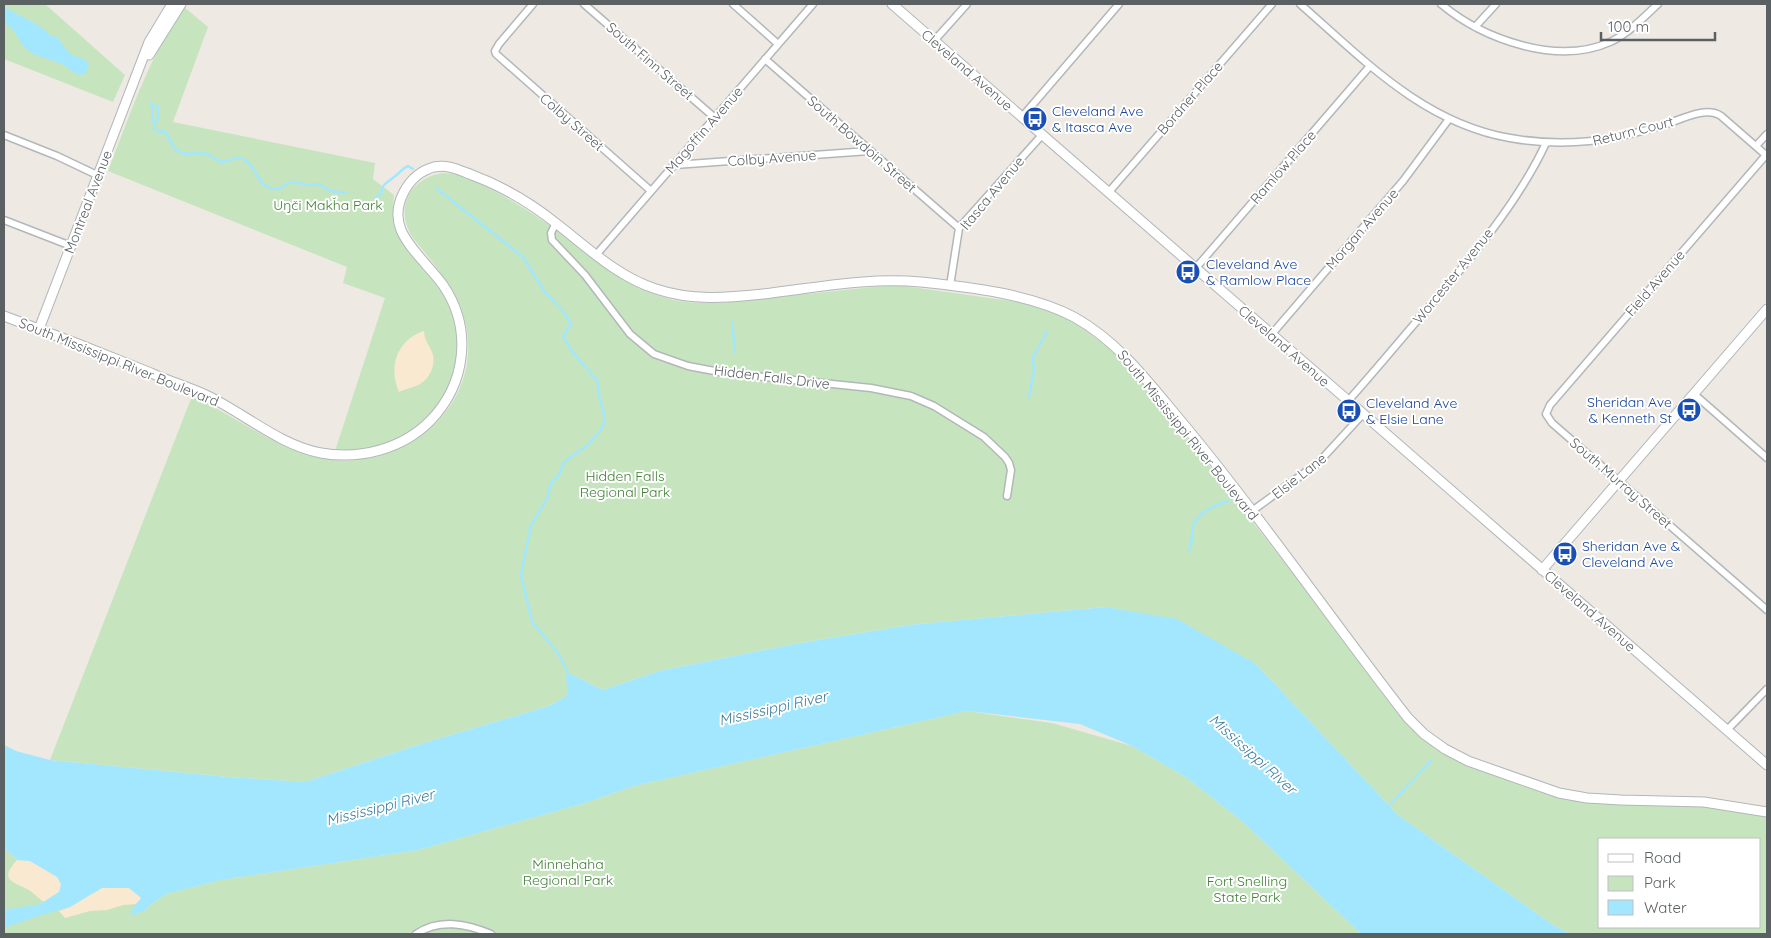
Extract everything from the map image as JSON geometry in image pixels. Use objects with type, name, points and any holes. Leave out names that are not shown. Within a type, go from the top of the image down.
[{"type":"street","name":"Montreal Avenue","points":[[39,329],[149,42],[172,4]]},
{"type":"street","name":"Montreal Avenue","points":[[137,74],[181,4]]},
{"type":"street","name":"Colby Street","points":[[534,4],[499,44],[495,51],[499,58],[651,191]]},
{"type":"street","name":"South Finn Street","points":[[584,4],[715,118]]},
{"type":"street","points":[[733,4],[778,44]]},
{"type":"street","name":"Magoffin Avenue","points":[[596,255],[813,4]]},
{"type":"street","name":"Cleveland Avenue","points":[[892,4],[1767,765]]},
{"type":"street","points":[[934,41],[967,4]]},
{"type":"street","points":[[1022,117],[1119,4]]},
{"type":"street","name":"Bordner Place","points":[[1108,193],[1272,4]]},
{"type":"street","name":"Return Court","points":[[1300,4],[1399,89],[1449,119],[1494,134],[1509,138],[1572,143],[1619,137],[1712,112],[1721,116],[1756,146]]},
{"type":"street","points":[[1441,4],[1461,19],[1507,42],[1559,50],[1576,50],[1610,42],[1658,4]]},
{"type":"street","points":[[1475,27],[1496,4]]},
{"type":"street","name":"South Bowdoin Street","points":[[765,59],[959,228]]},
{"type":"street","name":"Ramlow Place","points":[[1195,269],[1370,66]]},
{"type":"street","name":"Morgan Avenue","points":[[1271,335],[1403,181],[1449,119]]},
{"type":"street","points":[[1767,134],[1756,146],[1767,155]]},
{"type":"street","points":[[4,135],[98,175]]},
{"type":"street","name":"Itasca Avenue","points":[[950,286],[959,228],[1042,135]]},
{"type":"street","name":"Worcester Avenue","points":[[1348,401],[1470,258],[1530,173],[1546,142]]},
{"type":"street","name":"Colby Avenue","points":[[675,164],[869,150]]},
{"type":"street","name":"Field Avenue","points":[[1546,414],[1550,405],[1767,155]]},
{"type":"street","name":"South Mississippi River Boulevard","points":[[4,316],[207,396],[261,427],[303,448],[315,452],[342,455],[373,452],[401,442],[413,435],[443,407],[453,390],[462,356],[460,328],[454,305],[444,288],[400,228],[400,204],[406,188],[426,170],[436,167],[450,167],[479,177],[534,207],[596,255],[630,278],[646,286],[674,294],[702,298],[725,298],[876,282],[917,282],[1019,296],[1041,302],[1076,318],[1096,330],[1127,357],[1204,449],[1408,718],[1424,734],[1445,749],[1468,761],[1559,793],[1587,798],[1704,802],[1767,812]]},
{"type":"street","points":[[4,220],[71,246]]},
{"type":"street","name":"Hidden Falls Drive","points":[[556,223],[551,233],[552,240],[585,275],[630,334],[654,354],[688,366],[725,373],[871,388],[911,396],[934,406],[984,437],[1005,457],[1010,463],[1011,470],[1007,496]]},
{"type":"street","points":[[1542,570],[1767,309]]},
{"type":"street","points":[[1694,394],[1767,458]]},
{"type":"street","name":"Elsie Lane","points":[[1252,511],[1318,463],[1363,414]]},
{"type":"street","name":"South Murray Street","points":[[1546,414],[1552,423],[1767,610]]},
{"type":"street","points":[[1727,730],[1767,689]]},
{"type":"street","points":[[416,934],[446,923],[460,924],[491,934]]},
{"type":"green space","points":[[4,4],[45,4],[125,75],[113,102],[4,59]]},
{"type":"green space","name":"Uŋči Makȟa Park","points":[[184,7],[208,27],[173,122],[375,163],[373,179],[394,195],[393,217],[397,233],[434,280],[448,304],[453,316],[458,343],[456,366],[452,380],[445,393],[422,421],[400,437],[364,449],[335,451],[385,298],[343,283],[347,267],[108,171],[150,66],[160,45]]},
{"type":"green space","name":"Hidden Falls Regional Park","points":[[442,173],[466,177],[481,184],[539,218],[597,262],[636,287],[673,300],[719,303],[883,286],[904,286],[1025,303],[1064,317],[1108,347],[1148,387],[1335,628],[1432,744],[1458,760],[1494,775],[1587,802],[1726,807],[1767,815],[1767,934],[1570,934],[1553,925],[1398,815],[1256,664],[1129,611],[1106,607],[909,625],[789,645],[659,671],[603,690],[573,675],[567,676],[568,695],[549,706],[424,743],[305,782],[228,777],[50,760],[192,396],[279,443],[315,457],[333,460],[362,460],[389,453],[414,441],[435,424],[452,402],[464,378],[468,350],[465,321],[450,287],[413,238],[407,227],[405,206],[413,189],[430,176]]},
{"type":"green space","points":[[967,711],[1052,723],[1132,746],[1187,778],[1243,822],[1361,934],[4,934],[4,848],[17,860],[30,861],[59,892],[70,907],[102,888],[129,888],[146,910],[166,894],[221,880],[418,850],[585,803],[634,786]]},
{"type":"sand","points":[[424,331],[433,357],[431,372],[422,383],[399,392],[394,373],[397,356],[407,341]]},
{"type":"sand","points":[[17,860],[30,861],[57,877],[61,884],[59,892],[44,902],[29,890],[9,879],[9,871]]},
{"type":"sand","points":[[102,888],[129,888],[141,898],[136,904],[123,905],[107,910],[90,911],[65,918],[59,911],[70,907]]},
{"type":"water","points":[[4,6],[41,27],[52,37],[55,35],[70,54],[86,60],[89,66],[86,73],[76,74],[62,64],[33,54],[23,46],[14,31],[4,22]]},
{"type":"water","name":"Mississippi River","points":[[1106,607],[1177,619],[1256,664],[1398,815],[1553,925],[1570,934],[1361,934],[1243,822],[1187,778],[1132,746],[1080,724],[967,711],[634,786],[585,803],[418,850],[221,880],[166,894],[146,910],[133,915],[130,912],[141,898],[129,888],[102,888],[70,907],[4,928],[4,910],[40,904],[59,892],[61,884],[57,877],[30,861],[17,860],[4,848],[4,745],[16,751],[50,760],[228,777],[305,782],[424,743],[549,706],[568,695],[566,676],[573,675],[603,690],[659,671],[789,645],[909,625]]},
{"type":"waterway","points":[[150,103],[158,107],[158,121],[155,123],[154,129],[158,132],[164,131],[174,147],[181,153],[206,154],[221,162],[238,158],[243,159],[250,164],[263,184],[270,188],[279,189],[288,183],[296,182],[305,185],[321,185],[330,191],[347,193]]},
{"type":"waterway","points":[[153,105],[152,120],[155,123]]},
{"type":"waterway","points":[[376,197],[381,194],[385,184],[404,168],[408,166],[413,169]]},
{"type":"waterway","points":[[436,188],[523,257],[544,291],[564,312],[571,324],[563,336],[574,354],[598,382],[598,391],[605,418],[602,428],[589,444],[564,462],[559,475],[551,483],[547,499],[531,525],[521,575],[532,622],[558,653],[570,677]]},
{"type":"waterway","points":[[732,322],[735,352]]},
{"type":"waterway","points":[[1029,397],[1034,370],[1033,357],[1047,332]]},
{"type":"waterway","points":[[1189,551],[1193,527],[1198,517],[1212,507],[1228,501]]},
{"type":"waterway","points":[[1387,808],[1431,761]]},
{"type":"place","name":"Cleveland Ave & Itasca Ave","points":[[1035,119]]},
{"type":"place","name":"Cleveland Ave & Ramlow Place","points":[[1188,272]]},
{"type":"place","name":"Sheridan Ave & Kenneth St","points":[[1689,410]]},
{"type":"place","name":"Cleveland Ave & Elsie Lane","points":[[1349,411]]},
{"type":"place","name":"Sheridan Ave & Cleveland Ave","points":[[1565,554]]},
{"type":"park label","name":"Minnehaha Regional Park","points":[[568,872]]},
{"type":"park label","name":"Fort Snelling State Park","points":[[1247,890]]}]
